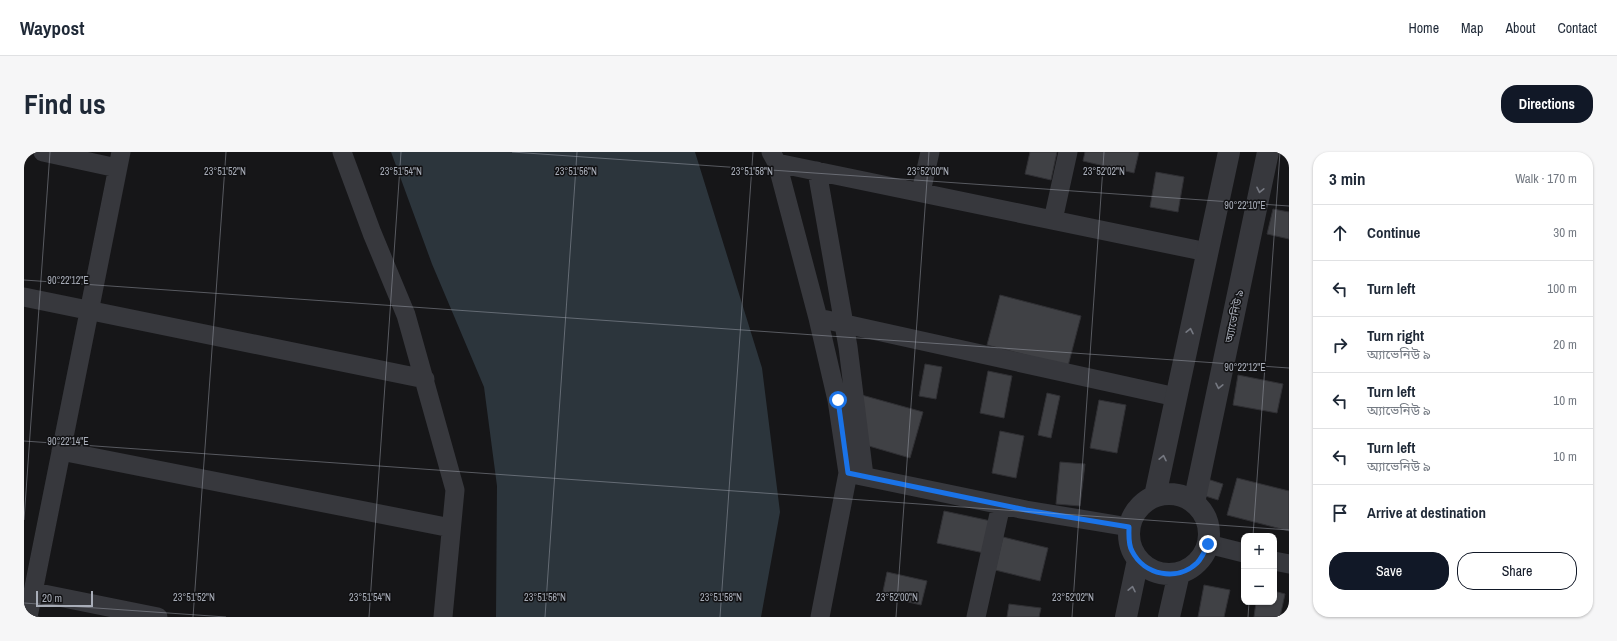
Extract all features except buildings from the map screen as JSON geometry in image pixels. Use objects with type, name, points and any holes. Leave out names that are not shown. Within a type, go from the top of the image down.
[{"type":"street","points":[[28,617],[119,160],[43,152]]},
{"type":"street","points":[[342,152],[372,233],[406,315],[455,490],[443,617]]},
{"type":"street","points":[[921,192],[930,152]]},
{"type":"street","points":[[1052,220],[1068,152]]},
{"type":"street","points":[[1155,496],[1229,152]]},
{"type":"street","name":"অ্যাভেনিউ ৯","points":[[1194,503],[1268,152]]},
{"type":"street","points":[[774,157],[817,171],[1207,252]]},
{"type":"street","points":[[774,157],[818,318],[856,475]]},
{"type":"street","points":[[817,171],[848,346],[856,475],[820,617]]},
{"type":"street","points":[[24,297],[425,379]]},
{"type":"street","points":[[818,318],[1176,396]]},
{"type":"street","points":[[61,452],[451,528]]},
{"type":"street","points":[[856,475],[1001,505],[1129,527]]},
{"type":"street","points":[[1169,494],[1182,496],[1194,503],[1202,512],[1207,522],[1209,533],[1208,544],[1204,554],[1197,563],[1179,573],[1168,575],[1156,573],[1146,568],[1138,560],[1132,550],[1129,539],[1129,527],[1132,517],[1138,508],[1155,496],[1169,494]]},
{"type":"street","points":[[976,617],[1001,505]]},
{"type":"street","points":[[1208,544],[1241,552]]},
{"type":"street","points":[[1126,617],[1138,560]]},
{"type":"street","points":[[1277,562],[1289,564]]},
{"type":"street","points":[[1169,617],[1179,573]]},
{"type":"street","points":[[34,592],[158,617]]},
{"type":"shaded area","points":[[391,152],[695,152],[762,368],[780,512],[761,617],[496,617],[497,486],[484,387],[432,264]]},
{"type":"route","points":[[838,400],[848,473],[1026,510],[1129,527],[1129,539],[1132,550],[1138,560],[1146,568],[1156,573],[1168,575],[1179,573],[1188,569],[1197,563],[1204,554],[1208,544]]}]
